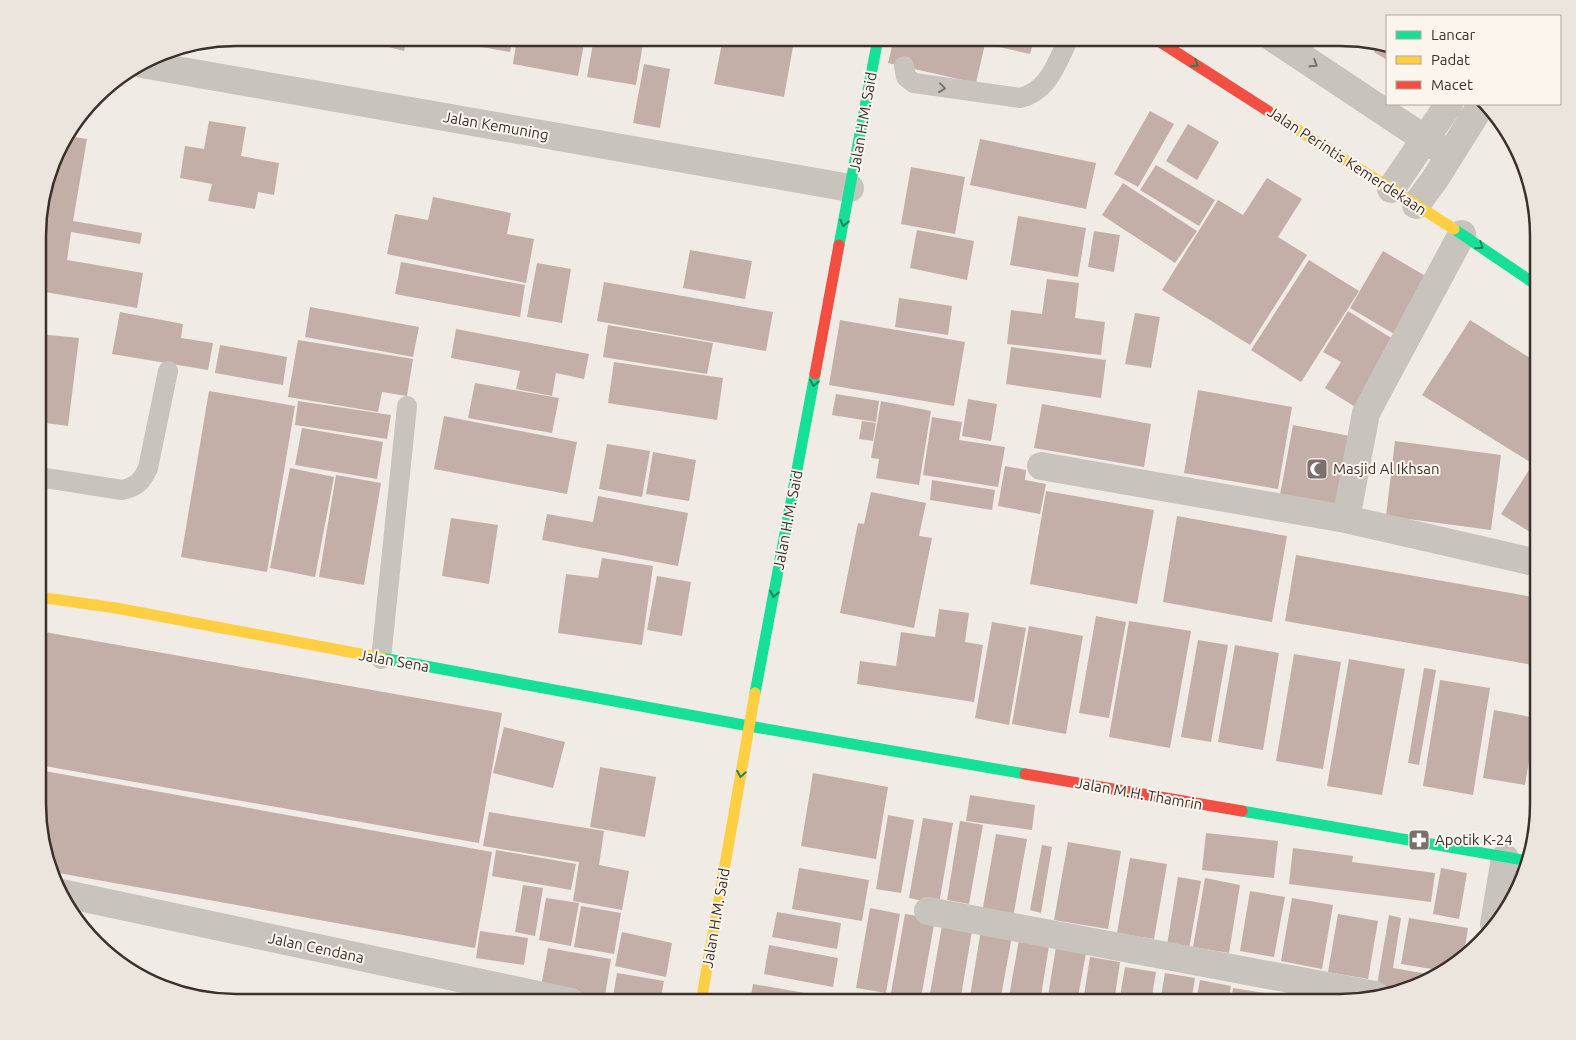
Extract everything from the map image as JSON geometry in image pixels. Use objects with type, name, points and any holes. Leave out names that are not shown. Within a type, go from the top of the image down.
[{"type":"street","name":"Jalan H.M. Said","points":[[702,994],[750,726],[877,46]]},
{"type":"street","name":"Jalan Perintis Kemerdekaan","points":[[1167,46],[1462,234],[1530,281]]},
{"type":"street","points":[[1285,46],[1450,155]]},
{"type":"street","name":"Jalan Kemuning","points":[[152,66],[850,188]]},
{"type":"street","points":[[1391,189],[1448,105]]},
{"type":"street","points":[[1416,205],[1480,108]]},
{"type":"street","points":[[1346,519],[1366,413],[1462,234]]},
{"type":"street","points":[[1041,466],[1346,519],[1530,561]]},
{"type":"street","name":"Jalan Sena","points":[[46,598],[116,608],[380,659],[750,726]]},
{"type":"street","name":"Jalan M.H. Thamrin","points":[[750,726],[1517,860]]},
{"type":"street","points":[[1501,904],[1517,860]]},
{"type":"street","name":"Jalan Cendana","points":[[70,896],[533,994]]},
{"type":"street","points":[[928,911],[1357,993]]},
{"type":"lane","points":[[904,66],[906,76],[914,84],[1020,98],[1034,95],[1048,81],[1065,46]]},
{"type":"lane","points":[[46,478],[122,490],[134,487],[142,481],[148,468],[168,371]]},
{"type":"lane","points":[[380,659],[407,406]]},
{"type":"building","points":[[385,46],[405,46],[404,51]]},
{"type":"building","points":[[475,46],[511,46],[510,52]]},
{"type":"building","points":[[516,46],[584,46],[578,76],[513,64]]},
{"type":"building","points":[[593,46],[643,46],[636,85],[587,77]]},
{"type":"building","points":[[721,46],[793,46],[784,97],[714,84]]},
{"type":"building","points":[[892,46],[985,46],[976,83],[888,63]]},
{"type":"building","points":[[994,46],[1032,46],[1030,54]]},
{"type":"building","points":[[1375,50],[1386,52],[1386,59],[1374,52]]},
{"type":"building","points":[[644,64],[670,69],[660,128],[633,123]]},
{"type":"building","points":[[1150,111],[1174,124],[1138,187],[1114,174]]},
{"type":"building","points":[[209,121],[246,127],[241,156],[279,163],[274,195],[258,192],[255,209],[208,201],[212,184],[180,178],[185,146],[204,149]]},
{"type":"building","points":[[1188,124],[1219,142],[1197,180],[1166,161]]},
{"type":"building","points":[[74,137],[87,139],[73,221],[142,233],[140,244],[71,232],[67,260],[143,273],[137,308],[46,292],[46,236],[50,199],[56,175]]},
{"type":"building","points":[[980,139],[1096,163],[1086,209],[970,185]]},
{"type":"building","points":[[1156,165],[1215,200],[1199,226],[1140,190]]},
{"type":"building","points":[[911,167],[965,177],[955,234],[901,224]]},
{"type":"building","points":[[1267,178],[1302,199],[1278,237],[1307,255],[1250,345],[1162,290],[1218,200],[1243,215]]},
{"type":"building","points":[[1123,183],[1197,231],[1175,263],[1102,215]]},
{"type":"building","points":[[433,197],[511,213],[507,234],[534,239],[526,283],[387,254],[395,214],[428,220]]},
{"type":"building","points":[[1018,216],[1086,228],[1078,277],[1010,265]]},
{"type":"building","points":[[917,230],[974,241],[967,280],[910,268]]},
{"type":"building","points":[[1094,231],[1120,235],[1114,272],[1088,267]]},
{"type":"building","points":[[690,250],[752,261],[745,299],[683,288]]},
{"type":"building","points":[[1383,251],[1434,281],[1401,338],[1350,308]]},
{"type":"building","points":[[1309,260],[1359,291],[1301,382],[1251,350]]},
{"type":"building","points":[[401,262],[525,285],[520,317],[395,294]]},
{"type":"building","points":[[537,263],[571,269],[562,323],[527,317]]},
{"type":"building","points":[[1047,279],[1079,283],[1075,318],[1105,322],[1101,355],[1007,344],[1011,310],[1042,314]]},
{"type":"building","points":[[604,282],[773,312],[766,351],[597,321]]},
{"type":"building","points":[[899,298],[952,306],[948,335],[895,327]]},
{"type":"building","points":[[310,307],[419,327],[413,357],[305,337]]},
{"type":"building","points":[[1348,311],[1401,344],[1360,410],[1325,388],[1341,362],[1323,352]]},
{"type":"building","points":[[120,312],[183,324],[181,338],[213,343],[208,370],[112,354]]},
{"type":"building","points":[[1135,313],[1160,317],[1151,368],[1125,364]]},
{"type":"building","points":[[840,320],[965,342],[954,406],[829,385]]},
{"type":"building","points":[[1470,320],[1530,358],[1530,462],[1422,395]]},
{"type":"building","points":[[608,325],[713,343],[707,374],[603,357]]},
{"type":"building","points":[[456,329],[589,354],[584,379],[556,373],[552,396],[516,389],[520,371],[451,358]]},
{"type":"building","points":[[46,335],[79,338],[68,426],[46,423]]},
{"type":"building","points":[[298,340],[413,359],[407,396],[382,392],[378,412],[288,397]]},
{"type":"building","points":[[220,345],[287,357],[283,385],[215,373]]},
{"type":"building","points":[[1011,347],[1106,360],[1101,398],[1006,384]]},
{"type":"building","points":[[614,362],[723,378],[717,420],[608,403]]},
{"type":"building","points":[[475,383],[559,398],[552,433],[468,418]]},
{"type":"building","points":[[1198,390],[1292,407],[1278,489],[1184,473]]},
{"type":"building","points":[[209,391],[295,406],[267,572],[181,557]]},
{"type":"building","points":[[836,394],[879,401],[876,422],[832,415]]},
{"type":"building","points":[[968,399],[997,404],[991,441],[962,436]]},
{"type":"building","points":[[298,401],[391,415],[387,439],[295,425]]},
{"type":"building","points":[[881,401],[931,411],[919,485],[876,478],[879,459],[871,458]]},
{"type":"building","points":[[1042,404],[1151,424],[1144,467],[1034,448]]},
{"type":"building","points":[[444,416],[577,442],[567,494],[434,469]]},
{"type":"building","points":[[932,417],[962,422],[959,440],[1005,447],[998,487],[923,475]]},
{"type":"building","points":[[862,421],[876,423],[873,441],[859,439]]},
{"type":"building","name":"Masjid Al Ikhsan","points":[[1293,425],[1355,437],[1340,512],[1279,500]]},
{"type":"building","points":[[302,428],[383,442],[377,479],[295,465]]},
{"type":"building","points":[[1395,441],[1501,455],[1491,530],[1386,516]]},
{"type":"building","points":[[607,444],[650,451],[642,497],[599,489]]},
{"type":"building","points":[[653,452],[696,460],[689,501],[646,494]]},
{"type":"building","points":[[1005,466],[1026,470],[1025,480],[1046,484],[1040,514],[998,506]]},
{"type":"building","points":[[290,468],[334,477],[315,577],[270,568]]},
{"type":"building","points":[[1530,469],[1530,532],[1501,514]]},
{"type":"building","points":[[336,475],[381,483],[364,585],[319,577]]},
{"type":"building","points":[[932,480],[995,490],[992,510],[930,500]]},
{"type":"building","points":[[1046,491],[1154,510],[1137,604],[1030,584]]},
{"type":"building","points":[[871,492],[926,503],[919,536],[932,538],[914,628],[840,613],[858,523],[864,524]]},
{"type":"building","points":[[598,496],[688,513],[678,566],[542,540],[547,514],[593,522]]},
{"type":"building","points":[[1177,516],[1287,536],[1272,622],[1163,602]]},
{"type":"building","points":[[451,518],[498,525],[489,584],[442,576]]},
{"type":"building","points":[[1296,555],[1530,597],[1530,665],[1285,621]]},
{"type":"building","points":[[602,558],[653,566],[642,645],[558,633],[566,574],[598,578]]},
{"type":"building","points":[[657,576],[691,582],[682,636],[647,630]]},
{"type":"building","points":[[939,609],[969,613],[965,642],[983,645],[974,702],[857,684],[860,661],[896,666],[901,632],[935,637]]},
{"type":"building","points":[[1096,616],[1126,622],[1109,718],[1079,713]]},
{"type":"building","points":[[1129,621],[1191,631],[1170,748],[1109,737]]},
{"type":"building","points":[[992,622],[1026,628],[1009,725],[975,718]]},
{"type":"building","points":[[1029,626],[1083,636],[1066,734],[1012,724]]},
{"type":"building","points":[[46,632],[502,713],[479,843],[46,766]]},
{"type":"building","points":[[1198,640],[1228,645],[1211,742],[1181,737]]},
{"type":"building","points":[[1235,645],[1279,653],[1263,750],[1218,742]]},
{"type":"building","points":[[1294,654],[1341,662],[1323,769],[1276,761]]},
{"type":"building","points":[[1349,659],[1405,669],[1382,795],[1327,786]]},
{"type":"building","points":[[1424,668],[1436,670],[1419,765],[1408,763]]},
{"type":"building","points":[[1440,680],[1490,688],[1473,795],[1423,786]]},
{"type":"building","points":[[1494,710],[1530,717],[1530,755],[1525,785],[1483,778]]},
{"type":"building","points":[[504,727],[565,742],[553,788],[493,773]]},
{"type":"building","points":[[600,767],[656,777],[645,837],[590,827]]},
{"type":"building","points":[[46,771],[492,852],[475,948],[59,873],[48,829]]},
{"type":"building","points":[[813,773],[888,787],[876,859],[801,846]]},
{"type":"building","points":[[970,795],[1035,805],[1032,830],[966,821]]},
{"type":"building","points":[[489,812],[604,831],[599,865],[629,871],[622,910],[573,901],[579,862],[483,846]]},
{"type":"building","points":[[888,815],[914,820],[901,893],[876,889]]},
{"type":"building","points":[[923,818],[953,823],[939,904],[909,898]]},
{"type":"building","points":[[960,821],[983,825],[969,904],[947,900]]},
{"type":"building","points":[[1206,833],[1278,841],[1274,878],[1202,870]]},
{"type":"building","points":[[996,834],[1027,839],[1013,918],[982,913]]},
{"type":"building","points":[[1068,842],[1121,851],[1108,929],[1054,920]]},
{"type":"building","points":[[1042,845],[1052,847],[1041,913],[1030,910]]},
{"type":"building","points":[[1293,848],[1353,856],[1352,862],[1435,873],[1431,902],[1289,884]]},
{"type":"building","points":[[496,850],[576,864],[571,890],[492,876]]},
{"type":"building","points":[[1130,858],[1167,864],[1154,939],[1117,933]]},
{"type":"building","points":[[799,868],[869,880],[862,921],[792,909]]},
{"type":"building","points":[[1441,868],[1467,873],[1459,919],[1433,914]]},
{"type":"building","points":[[1178,877],[1201,881],[1189,949],[1167,945]]},
{"type":"building","points":[[1205,878],[1240,885],[1229,953],[1193,947]]},
{"type":"building","points":[[523,885],[543,888],[535,936],[515,932]]},
{"type":"building","points":[[1250,891],[1285,897],[1274,957],[1240,951]]},
{"type":"building","points":[[546,898],[579,903],[571,946],[539,940]]},
{"type":"building","points":[[1292,898],[1333,905],[1322,969],[1281,961]]},
{"type":"building","points":[[581,906],[621,913],[614,954],[574,947]]},
{"type":"building","points":[[870,908],[900,914],[886,993],[856,988]]},
{"type":"building","points":[[777,912],[841,923],[837,949],[772,937]]},
{"type":"building","points":[[905,914],[935,919],[922,994],[891,993]]},
{"type":"building","points":[[1338,914],[1378,921],[1368,979],[1328,972]]},
{"type":"building","points":[[1389,915],[1401,918],[1393,968],[1425,974],[1388,987],[1377,985]]},
{"type":"building","points":[[1409,918],[1468,928],[1465,947],[1446,962],[1433,969],[1401,964]]},
{"type":"building","points":[[943,920],[973,925],[961,994],[930,994]]},
{"type":"building","points":[[981,930],[1012,936],[1001,994],[970,994]]},
{"type":"building","points":[[480,931],[528,938],[524,965],[476,958]]},
{"type":"building","points":[[622,932],[672,943],[666,977],[615,966]]},
{"type":"building","points":[[1019,940],[1049,946],[1041,994],[1009,994]]},
{"type":"building","points":[[769,945],[838,958],[833,987],[764,974]]},
{"type":"building","points":[[1056,947],[1086,953],[1078,994],[1048,994]]},
{"type":"building","points":[[548,948],[611,959],[605,994],[553,994],[540,992]]},
{"type":"building","points":[[1090,957],[1120,962],[1115,994],[1084,994]]},
{"type":"building","points":[[1125,967],[1156,972],[1152,994],[1120,994]]},
{"type":"building","points":[[617,973],[664,981],[662,994],[613,994]]},
{"type":"building","points":[[1165,973],[1195,978],[1192,994],[1161,994]]},
{"type":"building","points":[[1200,980],[1231,986],[1230,994],[1197,994]]},
{"type":"building","points":[[753,984],[811,994],[751,994]]},
{"type":"building","points":[[1233,988],[1264,993],[1264,994],[1232,994]]},
{"type":"traffic: fast","points":[[839,245],[876,46]]},
{"type":"traffic: fast","points":[[1454,229],[1530,281]]},
{"type":"traffic: fast","points":[[755,693],[815,374]]},
{"type":"traffic: fast","points":[[382,658],[749,726],[1025,774]]},
{"type":"traffic: fast","points":[[1242,811],[1521,860]]},
{"type":"traffic: slow","points":[[1268,111],[1454,229]]},
{"type":"traffic: slow","points":[[46,598],[116,608],[382,658]]},
{"type":"traffic: slow","points":[[702,994],[755,693]]},
{"type":"traffic: jam","points":[[1166,46],[1268,111]]},
{"type":"traffic: jam","points":[[815,374],[839,245]]},
{"type":"traffic: jam","points":[[1025,774],[1242,811]]},
{"type":"place","name":"Masjid Al Ikhsan","points":[[1317,469]]},
{"type":"place","name":"Apotik K-24","points":[[1419,840]]}]
